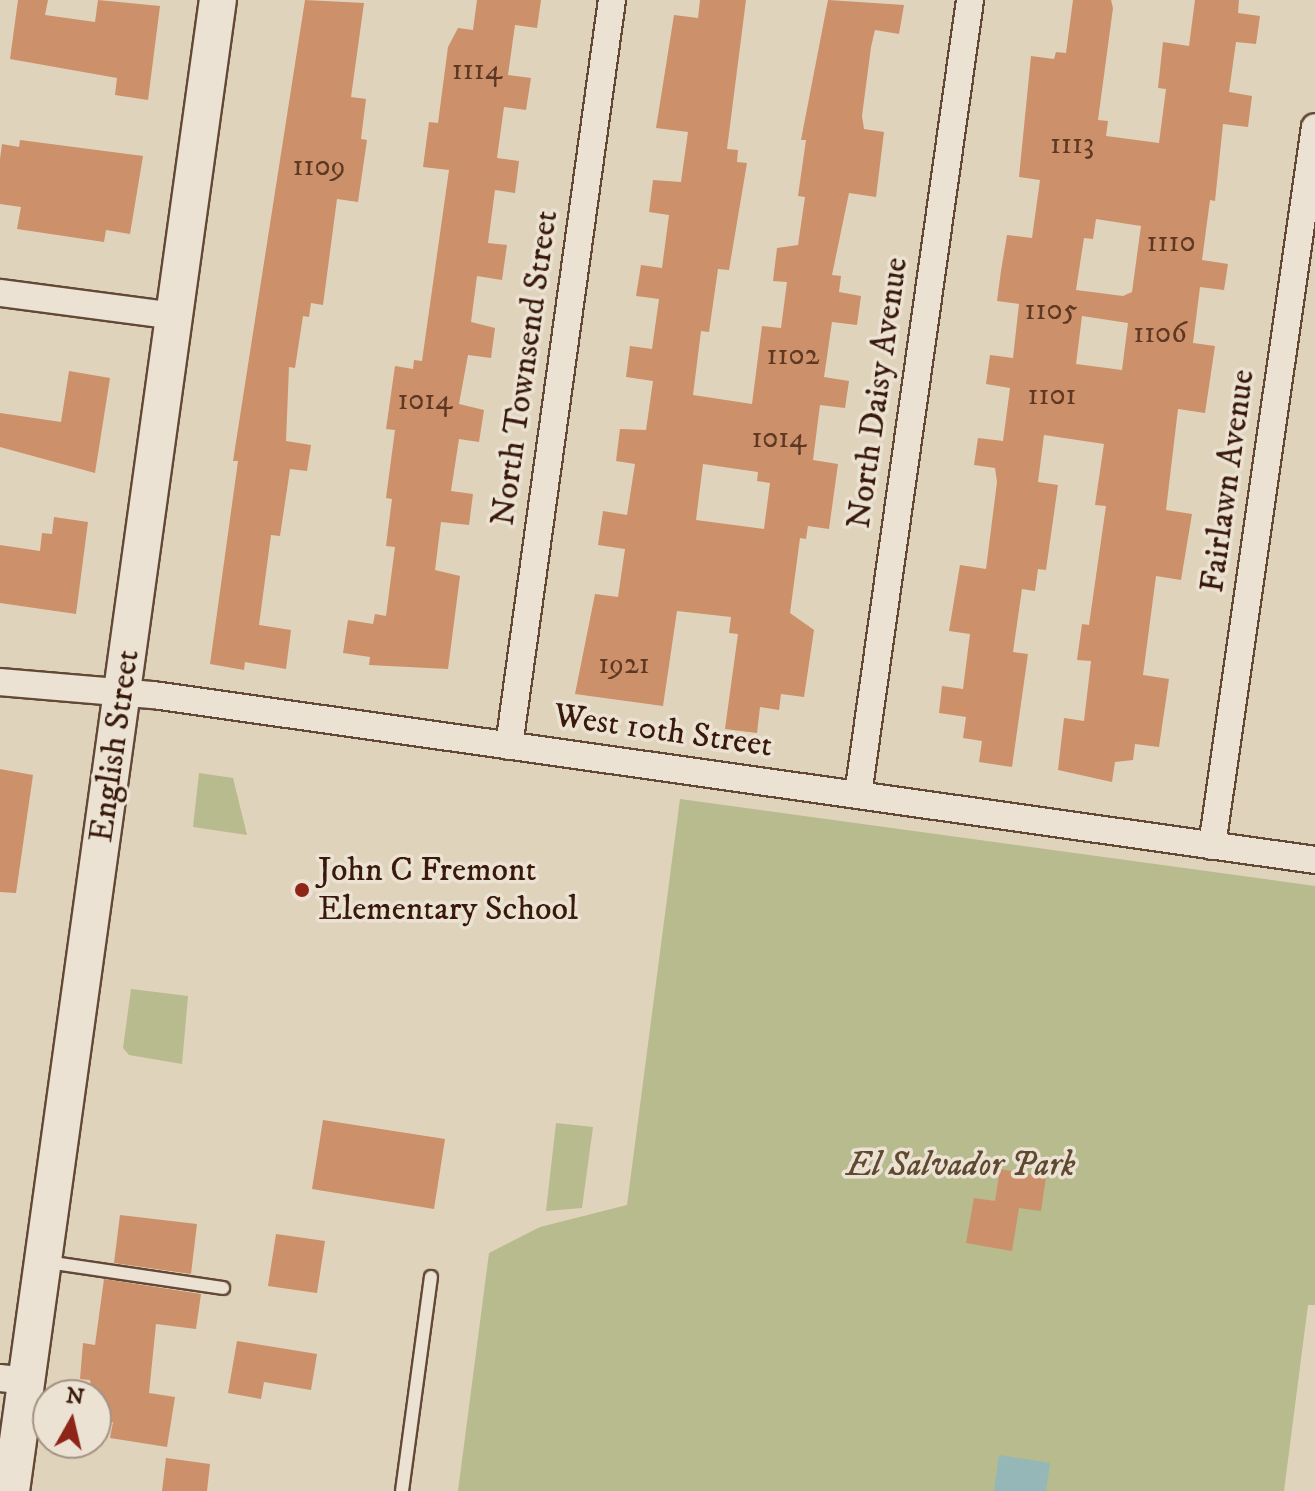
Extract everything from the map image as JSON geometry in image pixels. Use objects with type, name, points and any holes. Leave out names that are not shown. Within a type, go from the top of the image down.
[{"type":"street","name":"English Street","points":[[11,1491],[14,1379],[44,1261],[218,0]]},
{"type":"street","name":"North Townsend Street","points":[[509,746],[612,0]]},
{"type":"street","name":"North Daisy Avenue","points":[[858,795],[970,0]]},
{"type":"street","name":"Fairlawn Avenue","points":[[1212,846],[1315,127]]},
{"type":"street","points":[[0,293],[174,316]]},
{"type":"street","name":"West 10th Street","points":[[0,682],[122,694],[509,746],[1315,860]]},
{"type":"lane","points":[[44,1261],[223,1288]]},
{"type":"lane","points":[[402,1491],[431,1277]]},
{"type":"green space","points":[[199,773],[233,778],[247,835],[193,827]]},
{"type":"green space","name":"El Salvador Park","points":[[680,799],[1315,886],[1315,1305],[1308,1305],[1284,1491],[458,1491],[489,1253],[540,1227],[627,1205]]},
{"type":"green space","points":[[131,989],[188,996],[182,1064],[129,1055],[123,1048]]},
{"type":"green space","points":[[556,1123],[593,1127],[582,1208],[546,1211]]},
{"type":"water","points":[[999,1455],[1050,1463],[1046,1491],[994,1491]]},
{"type":"building","points":[[18,0],[48,0],[45,15],[95,22],[98,0],[160,6],[148,100],[115,95],[117,78],[10,59]]},
{"type":"building","points":[[305,0],[364,3],[351,97],[366,99],[361,139],[367,140],[358,202],[337,199],[323,305],[311,303],[309,317],[303,316],[295,368],[289,367],[286,441],[311,445],[307,471],[290,469],[280,536],[271,535],[259,625],[291,630],[286,669],[245,662],[244,670],[210,664],[238,461],[233,461]]},
{"type":"building","points":[[477,0],[541,0],[537,28],[515,25],[508,75],[531,78],[526,110],[504,107],[497,158],[519,161],[515,193],[495,190],[488,243],[507,245],[502,280],[477,276],[471,322],[495,328],[491,358],[468,355],[459,404],[484,410],[479,442],[459,439],[451,491],[473,494],[469,525],[441,522],[435,570],[460,576],[448,669],[369,665],[370,657],[343,653],[348,620],[373,624],[375,614],[386,616],[395,547],[386,546],[392,499],[386,498],[395,430],[386,429],[395,366],[413,369],[414,360],[422,361],[449,170],[423,167],[429,122],[438,123],[448,47],[458,28],[473,30]]},
{"type":"building","points":[[700,0],[746,0],[727,149],[738,150],[737,162],[747,163],[729,270],[718,269],[709,332],[701,331],[693,395],[752,404],[762,326],[781,328],[787,282],[773,281],[777,248],[798,245],[805,197],[798,196],[806,140],[801,140],[828,0],[904,5],[899,34],[875,30],[871,47],[862,116],[864,129],[884,132],[876,197],[849,193],[832,275],[841,276],[839,292],[861,296],[857,325],[832,322],[824,377],[849,381],[845,408],[820,405],[813,460],[838,464],[829,529],[808,526],[806,539],[800,538],[790,613],[814,630],[804,697],[781,694],[779,710],[760,707],[757,733],[725,729],[738,634],[729,633],[731,617],[677,611],[663,706],[575,694],[595,594],[618,597],[625,549],[598,545],[603,511],[627,515],[635,464],[616,461],[620,429],[646,430],[653,381],[626,377],[630,346],[652,349],[659,299],[636,296],[641,265],[662,268],[669,215],[649,212],[653,180],[681,182],[688,132],[656,128],[674,15],[698,18]],"holes":[[[703,464],[758,472],[757,481],[770,483],[764,529],[696,520]]]},
{"type":"building","points":[[1073,0],[1111,0],[1113,8],[1098,120],[1108,121],[1106,136],[1159,143],[1166,89],[1158,88],[1163,42],[1189,46],[1195,0],[1239,0],[1238,13],[1260,16],[1256,44],[1236,42],[1229,92],[1252,96],[1248,127],[1223,124],[1215,201],[1210,200],[1202,260],[1228,264],[1224,290],[1200,287],[1193,343],[1215,346],[1205,413],[1178,409],[1166,510],[1192,514],[1181,580],[1156,576],[1143,675],[1169,679],[1159,747],[1135,744],[1133,760],[1115,762],[1112,782],[1058,770],[1064,718],[1084,721],[1091,661],[1077,660],[1082,624],[1089,625],[1106,506],[1095,505],[1104,444],[1044,435],[1038,482],[1058,485],[1046,570],[1038,569],[1035,591],[1022,589],[1013,652],[1028,654],[1012,767],[979,762],[982,741],[963,738],[966,717],[939,713],[942,686],[963,689],[970,634],[949,631],[960,565],[986,569],[997,482],[995,468],[974,465],[978,438],[1003,441],[1010,388],[986,384],[990,355],[1013,358],[1019,304],[997,301],[1007,235],[1032,238],[1040,180],[1019,177],[1031,56],[1054,59],[1056,52],[1066,53]],"holes":[[[1096,219],[1141,226],[1132,292],[1123,296],[1076,290],[1084,238],[1093,239]],[[1082,316],[1128,323],[1122,370],[1076,364]]]},
{"type":"building","points":[[20,140],[143,156],[130,234],[106,230],[104,242],[17,229],[21,207],[0,204],[0,159],[2,144],[19,147]]},
{"type":"building","points":[[69,371],[110,378],[95,473],[0,447],[0,413],[61,422]]},
{"type":"building","points":[[54,517],[88,522],[76,614],[0,603],[0,545],[40,551],[42,533],[52,534]]},
{"type":"building","points":[[0,769],[33,775],[16,893],[0,892]]},
{"type":"building","points":[[323,1120],[445,1139],[434,1209],[312,1189]]},
{"type":"building","points":[[1000,1169],[1046,1177],[1041,1211],[1019,1208],[1012,1251],[966,1243],[974,1198],[995,1201]]},
{"type":"building","points":[[120,1215],[197,1224],[191,1274],[114,1263]]},
{"type":"building","points":[[276,1234],[325,1241],[317,1293],[268,1286]]},
{"type":"building","points":[[104,1279],[201,1294],[196,1329],[156,1324],[149,1393],[175,1397],[167,1447],[112,1438],[112,1379],[80,1379],[83,1343],[95,1345]]},
{"type":"building","points":[[237,1341],[317,1354],[311,1390],[264,1382],[261,1399],[228,1393]]},
{"type":"building","points":[[166,1458],[210,1464],[207,1491],[162,1491]]},
{"type":"place","name":"John C Fremont Elementary School","points":[[302,890]]}]
